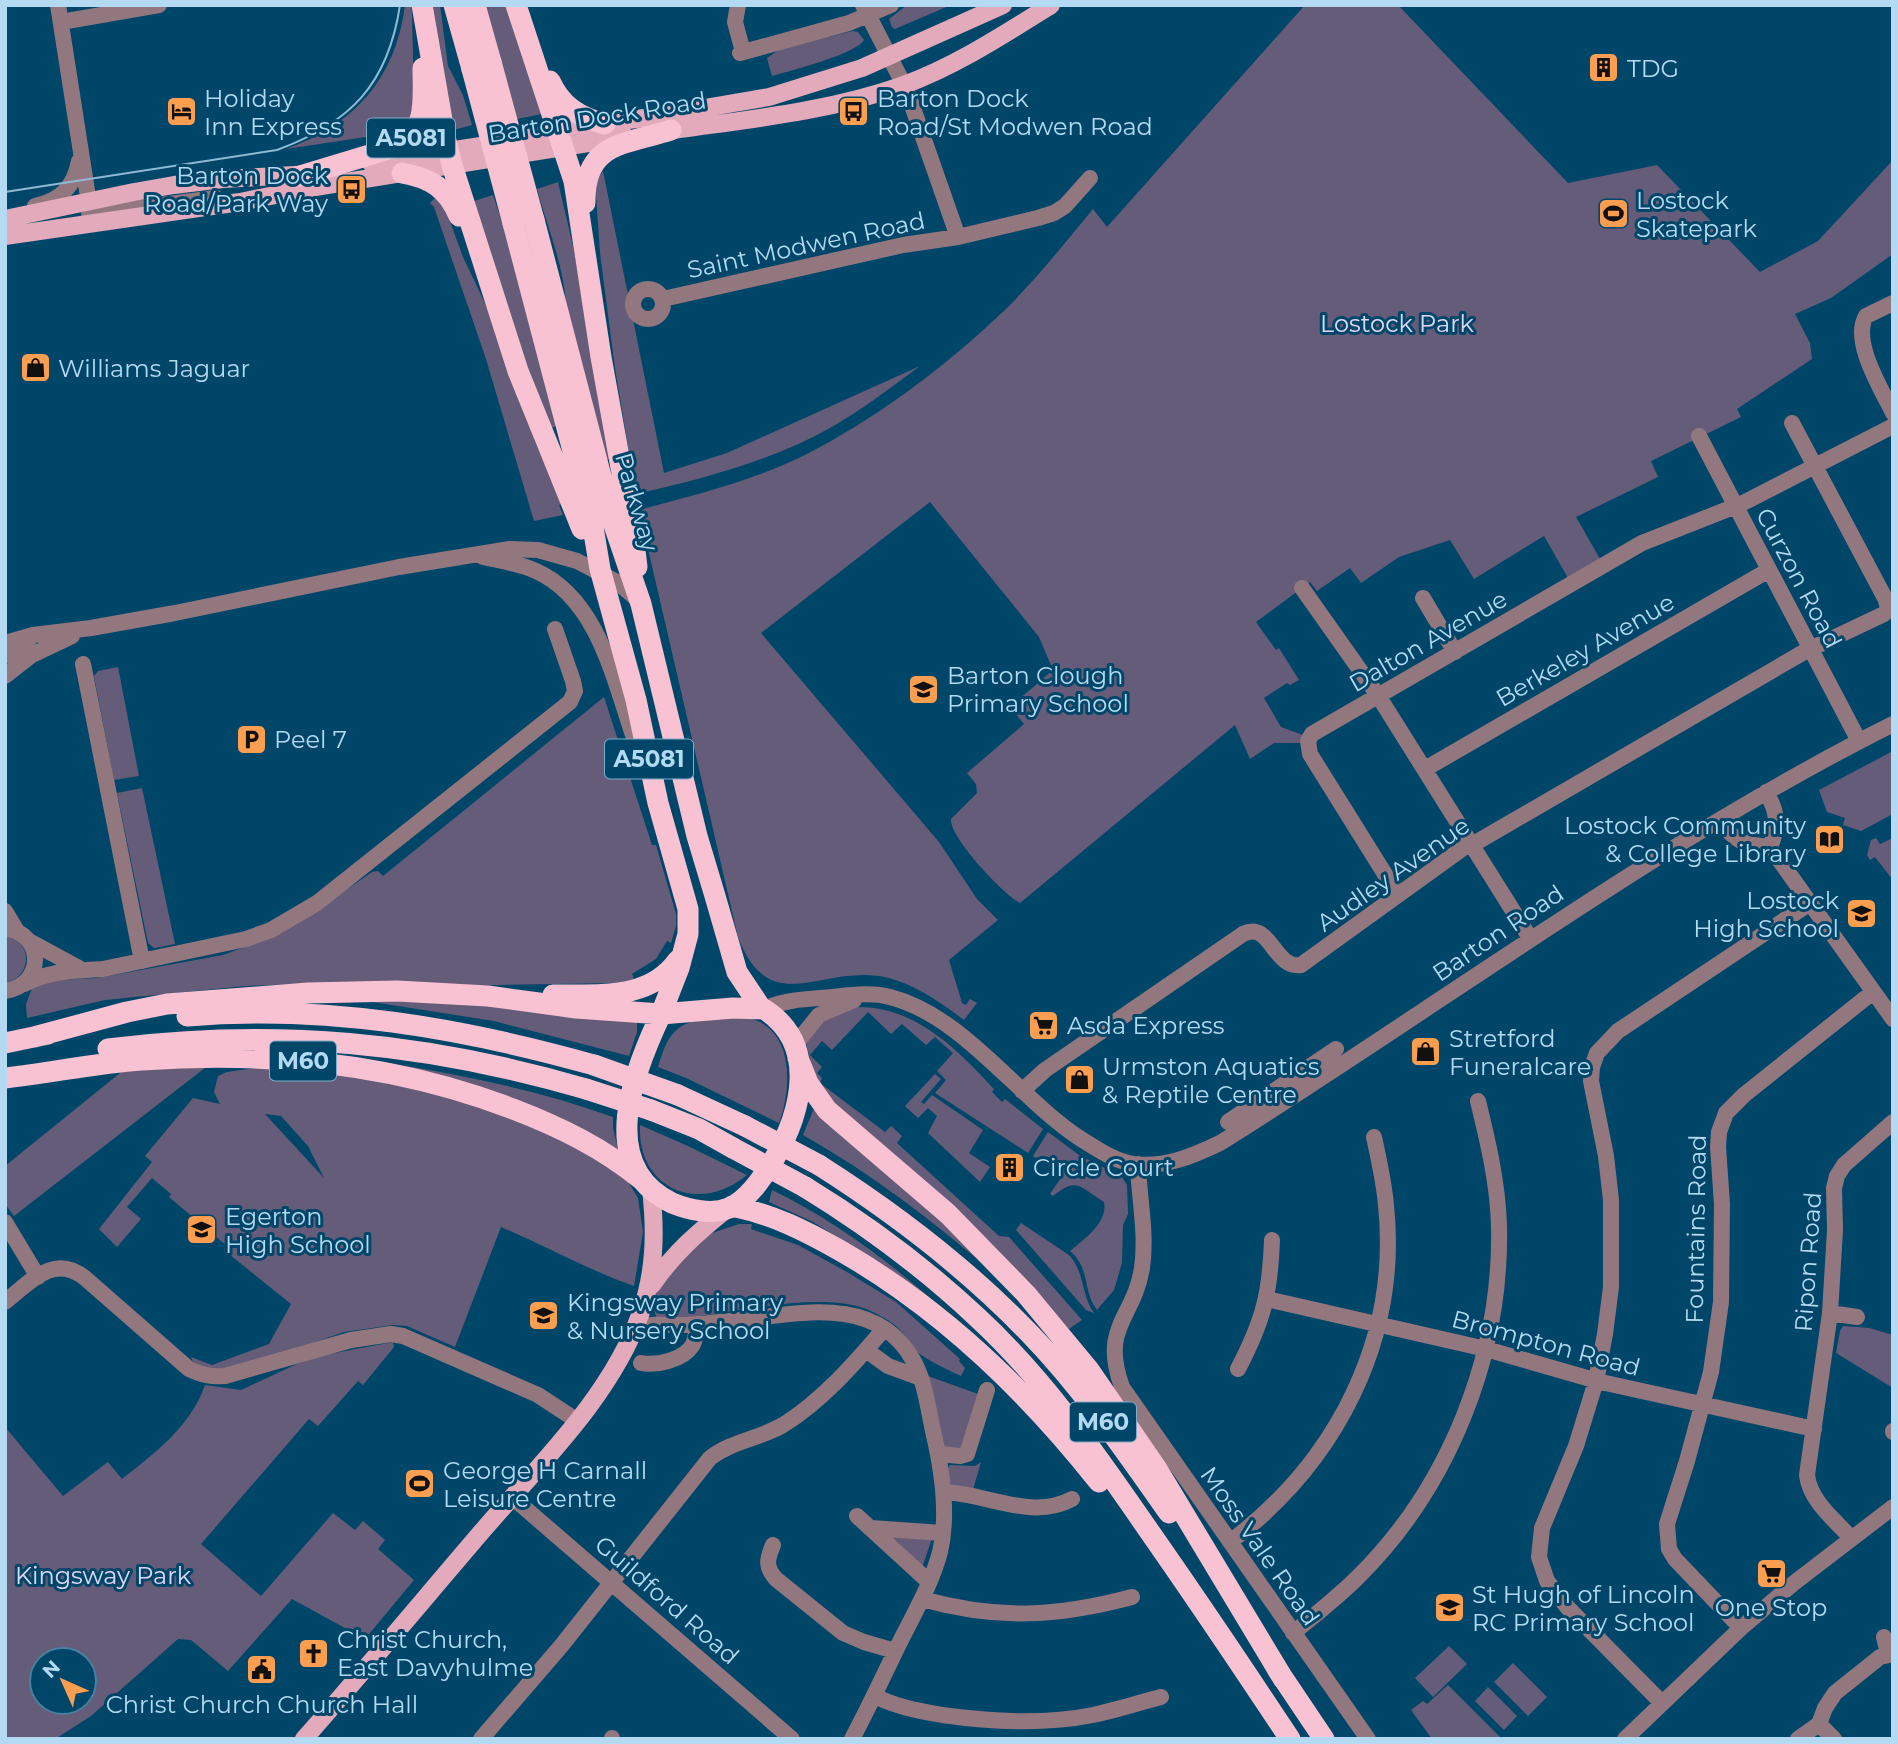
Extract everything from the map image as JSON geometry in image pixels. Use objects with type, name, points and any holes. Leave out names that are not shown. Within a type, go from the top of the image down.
[{"type":"highway","name":"Parkway","points":[[454,5],[481,66],[604,524]]},
{"type":"highway","name":"Parkway","points":[[475,5],[481,66]]},
{"type":"highway","name":"A5081","points":[[517,5],[550,83],[561,101],[577,114],[605,124]]},
{"type":"highway","name":"A5081","points":[[517,5],[574,181],[587,268]]},
{"type":"highway","name":"A5081","points":[[423,14],[450,158],[518,371],[596,494]]},
{"type":"highway","name":"A5081","points":[[300,176],[399,146],[414,134],[422,115],[423,14]]},
{"type":"highway","name":"A5081","points":[[671,130],[608,150],[593,162],[587,174],[587,268],[596,494],[604,524],[641,604],[698,836],[733,961],[743,981],[763,1008]]},
{"type":"highway","name":"A5081","points":[[402,173],[427,179],[450,196],[503,325]]},
{"type":"highway","name":"A5081","points":[[604,524],[600,571],[636,700],[658,803],[688,909],[688,934],[679,968],[661,1014]]},
{"type":"highway","name":"M60","points":[[34,1037],[127,1012],[207,1000],[308,993],[397,991],[488,996],[620,993],[659,980],[670,971],[684,949]]},
{"type":"highway","name":"M60","points":[[488,996],[576,1008],[661,1014]]},
{"type":"highway","points":[[763,1008],[780,1021],[796,1052],[801,1079],[800,1096],[786,1136],[756,1186],[730,1208],[702,1210],[681,1207],[647,1184],[628,1144],[627,1112],[645,1050],[661,1014],[763,1008]]},
{"type":"highway","name":"M60","points":[[5,1043],[93,1026],[206,1014],[306,1014],[445,1028],[504,1040],[594,1065],[678,1095],[819,1165],[862,1192],[927,1240],[1033,1336],[1108,1428],[1324,1739]]},
{"type":"highway","name":"M60","points":[[5,1069],[83,1052],[147,1044],[225,1039],[348,1042],[457,1057],[529,1073],[651,1110],[699,1129],[805,1187],[866,1226],[934,1278],[980,1319],[1081,1434],[1223,1637],[1290,1739]]},
{"type":"highway","name":"M60","points":[[796,1052],[808,1083],[827,1110],[948,1214],[1026,1294],[1089,1370],[1157,1469],[1284,1680]]},
{"type":"highway","name":"M60","points":[[5,1078],[95,1064],[222,1057],[317,1062],[372,1069],[455,1089],[532,1116],[588,1142],[620,1162],[647,1184]]},
{"type":"highway","name":"M60","points":[[730,1208],[763,1213],[804,1230],[892,1283],[957,1333],[1018,1389],[1069,1444],[1223,1637]]},
{"type":"main road","name":"Barton Dock Road","points":[[560,139],[605,124],[769,97],[836,78],[1003,5]]},
{"type":"main road","name":"Barton Dock Road","points":[[5,219],[93,196],[223,178],[300,176],[450,158],[560,139],[671,130],[848,101],[904,85],[968,55],[1051,5]]},
{"type":"main road","name":"Barton Dock Road","points":[[5,236],[240,202],[402,173],[450,158]]},
{"type":"main road","points":[[304,1739],[512,1497],[610,1376],[635,1328],[653,1266],[655,1238],[647,1184]]},
{"type":"main road","points":[[647,1292],[672,1256],[730,1208]]},
{"type":"street","points":[[58,5],[80,151],[93,196],[90,224]]},
{"type":"street","points":[[61,22],[159,5]]},
{"type":"street","points":[[738,5],[735,22],[741,52],[849,23],[866,11],[891,5]]},
{"type":"street","name":"Saint Modwen Road","points":[[866,11],[904,85],[958,237]]},
{"type":"street","points":[[5,212],[48,203],[67,191],[76,175],[80,151]]},
{"type":"street","name":"Saint Modwen Road","points":[[663,299],[903,245],[958,237],[1054,213],[1065,206],[1090,178]]},
{"type":"street","points":[[93,196],[107,211],[219,197],[240,202]]},
{"type":"street","points":[[1893,303],[1872,312],[1864,319],[1862,328],[1867,356],[1893,413]]},
{"type":"street","points":[[1792,423],[1815,466]]},
{"type":"street","name":"Dalton Avenue","points":[[1398,895],[1308,746],[1310,737],[1316,731],[1642,543],[1735,505],[1893,426]]},
{"type":"street","name":"Curzon Road","points":[[1699,436],[1858,741]]},
{"type":"street","name":"Audley Avenue","points":[[1022,1091],[1045,1070],[1242,934],[1249,931],[1261,934],[1285,962],[1293,967],[1301,965],[1471,844],[1810,649],[1886,612],[1888,607],[1815,466]]},
{"type":"street","points":[[5,643],[33,635],[91,628],[399,567],[509,549],[538,550],[566,557],[600,571],[624,587],[641,604]]},
{"type":"street","points":[[476,556],[534,570],[557,584],[580,608],[604,653],[658,803]]},
{"type":"street","name":"Berkeley Avenue","points":[[1424,769],[1769,570]]},
{"type":"street","points":[[1302,588],[1379,697],[1530,938]]},
{"type":"street","points":[[1423,598],[1455,652]]},
{"type":"street","points":[[5,676],[32,655],[91,628]]},
{"type":"street","points":[[5,991],[16,989],[42,975],[79,968],[103,968],[246,939],[294,918],[343,884],[570,702],[575,691],[573,681],[555,629]]},
{"type":"street","points":[[5,656],[35,641],[72,636]]},
{"type":"street","points":[[83,664],[142,961]]},
{"type":"street","name":"Barton Road","points":[[763,1008],[784,1001],[870,995],[888,996],[902,1001],[949,1026],[1053,1119],[1090,1145],[1121,1161],[1161,1164],[1192,1156],[1220,1143],[1248,1117],[1530,938],[1766,792],[1893,724]]},
{"type":"street","points":[[1766,792],[1775,808],[1777,822],[1770,847]]},
{"type":"street","points":[[1720,820],[1739,841],[1770,847],[1893,1020]]},
{"type":"street","points":[[1662,1703],[1568,1608],[1547,1581],[1539,1557],[1542,1528],[1576,1446],[1596,1381],[1605,1334],[1613,1247],[1611,1200],[1606,1156],[1591,1081],[1592,1067],[1597,1053],[1618,1031],[1810,902]]},
{"type":"street","points":[[5,911],[17,933],[34,949],[34,968],[24,984]]},
{"type":"street","points":[[17,933],[79,968]]},
{"type":"street","name":"Fountains Road","points":[[1741,1628],[1675,1559],[1666,1537],[1667,1524],[1711,1372],[1721,1302],[1722,1204],[1718,1147],[1720,1123],[1744,1095],[1873,992]]},
{"type":"street","points":[[796,1052],[807,1027],[819,1015],[870,995]]},
{"type":"street","points":[[1310,1076],[1336,1049]]},
{"type":"street","points":[[1293,1633],[1359,1577],[1416,1508],[1458,1430],[1486,1349],[1496,1288],[1499,1226],[1492,1162],[1478,1101]]},
{"type":"street","points":[[1228,1122],[1248,1117]]},
{"type":"street","name":"Ripon Road","points":[[1851,1538],[1815,1499],[1808,1485],[1808,1464],[1830,1313],[1835,1230],[1834,1188],[1837,1176],[1853,1156],[1893,1122]]},
{"type":"street","points":[[1230,1542],[1282,1499],[1313,1461],[1335,1430],[1360,1378],[1378,1324],[1385,1278],[1387,1231],[1383,1184],[1374,1137]]},
{"type":"street","name":"Moss Vale Road","points":[[1138,1164],[1144,1222],[1143,1256],[1139,1279],[1116,1336],[1114,1356],[1119,1377],[1129,1397],[1368,1739]]},
{"type":"street","points":[[5,1222],[38,1277]]},
{"type":"street","points":[[1238,1369],[1267,1299],[1272,1240]]},
{"type":"street","points":[[5,1302],[38,1277],[58,1267],[65,1267],[80,1273],[167,1351],[189,1369],[202,1375],[225,1376],[351,1340],[391,1334],[415,1339],[484,1369],[538,1395],[576,1420]]},
{"type":"street","name":"Brompton Road","points":[[1267,1299],[1486,1349],[1596,1381],[1814,1429]]},
{"type":"street","points":[[635,1328],[818,1311],[844,1312],[884,1329],[905,1348],[922,1378],[939,1454],[943,1492],[940,1551],[922,1599],[852,1739]]},
{"type":"street","points":[[1830,1313],[1857,1317]]},
{"type":"street","points":[[641,1363],[654,1366],[687,1352],[693,1344],[696,1324]]},
{"type":"street","points":[[481,1739],[562,1645],[710,1458],[723,1448],[770,1431],[799,1414],[866,1350],[884,1329]]},
{"type":"street","points":[[866,1350],[888,1366],[922,1378]]},
{"type":"street","points":[[939,1454],[960,1457],[967,1454],[986,1390]]},
{"type":"street","points":[[943,1492],[960,1492],[1032,1509],[1061,1506],[1072,1499]]},
{"type":"street","name":"Guildford Road","points":[[512,1497],[792,1739]]},
{"type":"street","points":[[1625,1739],[1741,1628],[1893,1507]]},
{"type":"street","points":[[857,1516],[928,1581]]},
{"type":"street","points":[[871,1528],[942,1534]]},
{"type":"street","points":[[773,1545],[767,1559],[770,1573],[776,1579],[843,1633],[895,1651]]},
{"type":"street","points":[[922,1599],[973,1612],[1027,1615],[1079,1610],[1132,1597]]},
{"type":"street","points":[[1798,1739],[1819,1724],[1825,1707],[1835,1693],[1880,1657],[1890,1654],[1884,1637]]},
{"type":"street","points":[[875,1696],[901,1707],[928,1713],[998,1721],[1035,1721],[1094,1715],[1161,1697]]},
{"type":"street","points":[[1819,1724],[1834,1739]]},
{"type":"green space","points":[[405,5],[411,5],[412,15],[414,94],[410,125],[404,121],[386,134],[286,149],[332,127],[368,95],[392,55]]},
{"type":"green space","points":[[427,5],[440,5],[448,66],[463,95],[472,125],[450,131]]},
{"type":"green space","points":[[483,5],[507,5],[542,114],[517,119]]},
{"type":"green space","points":[[907,5],[951,5],[895,29],[889,19]]},
{"type":"green space","name":"Lostock Park","points":[[1305,5],[1398,5],[1568,183],[1657,165],[1760,272],[1818,241],[1893,160],[1893,254],[1831,298],[1795,314],[1810,343],[1812,359],[1737,409],[1741,417],[1651,461],[1658,477],[1576,517],[1600,559],[1568,578],[1544,536],[1474,579],[1450,540],[1399,557],[1361,583],[1350,568],[1317,591],[1310,582],[1256,622],[1276,650],[1279,648],[1299,680],[1290,685],[1287,683],[1264,698],[1281,727],[1303,735],[1301,743],[1274,743],[1250,759],[1235,725],[1020,903],[990,877],[967,851],[951,819],[977,793],[976,784],[967,773],[1024,724],[1010,707],[1053,670],[1039,637],[930,502],[761,633],[939,842],[977,899],[998,920],[949,960],[962,1003],[966,1005],[970,999],[977,1003],[964,1020],[925,993],[902,982],[879,976],[857,975],[797,984],[780,983],[765,976],[750,962],[738,937],[639,510],[724,487],[785,464],[859,424],[911,389],[960,351],[1006,309],[1093,209],[1107,227]]},
{"type":"green space","points":[[858,32],[864,40],[849,51],[772,76],[767,58],[780,49]]},
{"type":"green space","points":[[603,171],[664,473],[727,453],[920,366],[853,414],[807,440],[736,468],[636,494],[615,368],[600,253],[596,194],[597,180]]},
{"type":"green space","points":[[558,182],[573,246],[612,458],[605,460],[566,305],[559,261],[537,189]]},
{"type":"green space","points":[[493,195],[559,425],[549,429],[516,338],[474,201]]},
{"type":"green space","points":[[435,198],[444,205],[463,257],[501,337],[534,439],[562,504],[559,505],[563,515],[534,521],[486,359],[434,207],[430,203]]},
{"type":"green space","points":[[118,667],[139,776],[114,780],[94,676],[98,671]]},
{"type":"green space","points":[[604,697],[652,845],[656,845],[676,914],[671,943],[667,941],[656,959],[632,974],[634,979],[618,983],[438,986],[347,982],[245,986],[105,1000],[27,1018],[26,1004],[32,988],[56,980],[97,978],[223,955],[273,937],[372,872],[378,871],[383,876]]},
{"type":"green space","points":[[1893,751],[1893,814],[1861,831],[1843,825],[1845,818],[1827,812],[1819,790]]},
{"type":"green space","points":[[142,788],[175,944],[154,948],[148,943],[117,793]]},
{"type":"green space","points":[[1876,838],[1880,844],[1893,838],[1893,880],[1875,857],[1870,860],[1867,855],[1871,840]]},
{"type":"green space","points":[[5,935],[21,944],[26,959],[21,974],[5,983]]},
{"type":"green space","points":[[353,999],[452,1002],[637,1020],[637,1032],[629,1056],[494,1021]]},
{"type":"green space","points":[[857,1007],[898,1014],[933,1033],[950,1045],[980,1074],[1002,1102],[1005,1099],[1043,1129],[1028,1153],[935,1093],[946,1080],[937,1071],[953,1053],[935,1037],[926,1045],[902,1024],[891,1034],[868,1012],[832,1050],[822,1041],[810,1055],[822,1067],[817,1073],[822,1078],[820,1083],[885,1132],[891,1126],[902,1136],[897,1143],[999,1236],[1009,1237],[1082,1320],[1066,1331],[846,1120],[815,1077],[804,1036],[836,1012]]},
{"type":"green space","points":[[711,1018],[750,1018],[768,1027],[777,1038],[783,1051],[787,1081],[779,1123],[658,1067],[665,1046],[675,1032],[689,1023]]},
{"type":"green space","points":[[376,1061],[496,1083],[613,1117],[618,1149],[589,1133]]},
{"type":"green space","points":[[210,1064],[14,1216],[5,1204],[5,1166],[125,1069]]},
{"type":"green space","points":[[254,1068],[316,1068],[461,1099],[588,1150],[627,1180],[638,1198],[643,1232],[634,1286],[501,1227],[455,1347],[407,1326],[393,1325],[344,1332],[226,1373],[194,1364],[191,1357],[212,1365],[269,1344],[291,1304],[224,1250],[227,1246],[169,1197],[171,1194],[152,1178],[127,1207],[141,1219],[117,1247],[99,1229],[152,1162],[145,1156],[193,1098],[220,1104],[214,1092],[218,1076]],"holes":[[[265,1114],[281,1116],[308,1146],[324,1178]]]},
{"type":"green space","points":[[935,1074],[941,1079],[921,1102],[924,1104],[932,1095],[983,1130],[969,1153],[990,1167],[980,1182],[928,1133],[937,1116],[928,1108],[918,1118],[905,1106]]},
{"type":"green space","points":[[815,1106],[903,1181],[1012,1289],[912,1207],[859,1169],[803,1135]]},
{"type":"green space","points":[[640,1125],[747,1175],[728,1187],[710,1193],[691,1194],[674,1189],[660,1179],[649,1165],[642,1147]]},
{"type":"green space","points":[[1048,1132],[1079,1155],[1122,1177],[1127,1185],[1128,1214],[1123,1225],[1122,1263],[1114,1290],[1097,1310],[1089,1295],[1081,1265],[1070,1251],[1099,1224],[1104,1202],[1084,1188],[1073,1185],[1053,1196],[1050,1194],[1063,1175],[1033,1156]]},
{"type":"green space","points":[[772,1190],[823,1218],[871,1250],[960,1325],[874,1260],[813,1222],[769,1202]]},
{"type":"green space","points":[[1021,1223],[1069,1255],[1078,1269],[1094,1313],[1086,1310],[1016,1230]]},
{"type":"green space","points":[[739,1224],[752,1224],[751,1229],[798,1245],[896,1302],[960,1359],[965,1368],[961,1376],[918,1353],[904,1334],[888,1320],[853,1305],[810,1302],[695,1317],[657,1319],[652,1305],[656,1289],[703,1236]]},
{"type":"green space","points":[[1843,1326],[1869,1328],[1893,1335],[1893,1388],[1836,1353]]},
{"type":"green space","name":"Kingsway Park","points":[[393,1342],[394,1347],[363,1385],[358,1381],[318,1426],[309,1419],[201,1544],[261,1596],[333,1513],[355,1530],[363,1521],[385,1540],[378,1549],[414,1580],[365,1639],[292,1599],[228,1671],[191,1640],[178,1639],[98,1710],[98,1646],[28,1646],[28,1716],[91,1716],[55,1739],[5,1739],[5,1427],[63,1496],[108,1462],[122,1479],[171,1438],[191,1413],[205,1385],[241,1390],[319,1356]]},
{"type":"green space","points":[[928,1376],[978,1394],[970,1449],[939,1453]]},
{"type":"green space","points":[[981,1462],[972,1493],[949,1488],[945,1472],[950,1465],[975,1466]]},
{"type":"green space","points":[[891,1538],[932,1538],[922,1568]]},
{"type":"green space","points":[[1449,1646],[1467,1664],[1433,1697],[1415,1678]]},
{"type":"green space","points":[[1513,1663],[1547,1697],[1528,1716],[1494,1682]]},
{"type":"green space","points":[[1448,1685],[1502,1739],[1432,1739],[1411,1710],[1423,1701],[1427,1704]]},
{"type":"green space","points":[[1488,1687],[1517,1716],[1504,1730],[1475,1701]]},
{"type":"tram line","points":[[5,192],[277,150],[303,139],[345,113],[375,79],[386,58],[400,5]]},
{"type":"place","name":"TDG","points":[[1604,68]]},
{"type":"place","name":"Holiday Inn Express","points":[[181,112]]},
{"type":"place","name":"Barton Dock Road/St Modwen Road","points":[[854,112]]},
{"type":"place","name":"Barton Dock Road/Park Way","points":[[351,189]]},
{"type":"place","name":"Lostock Skatepark","points":[[1613,214]]},
{"type":"place","name":"Williams Jaguar","points":[[35,368]]},
{"type":"place","name":"Barton Clough Primary School","points":[[924,689]]},
{"type":"place","name":"Peel 7","points":[[251,739]]},
{"type":"place","name":"Lostock Community & College Library","points":[[1829,839]]},
{"type":"place","name":"Lostock High School","points":[[1862,914]]},
{"type":"place","name":"Asda Express","points":[[1044,1025]]},
{"type":"place","name":"Stretford Funeralcare","points":[[1426,1052]]},
{"type":"place","name":"Urmston Aquatics & Reptile Centre","points":[[1079,1080]]},
{"type":"place","name":"Circle Court","points":[[1010,1167]]},
{"type":"place","name":"Egerton High School","points":[[202,1230]]},
{"type":"place","name":"Kingsway Primary & Nursery School","points":[[544,1316]]},
{"type":"place","name":"George H Carnall Leisure Centre","points":[[420,1484]]},
{"type":"place","name":"One Stop","points":[[1771,1573]]},
{"type":"place","name":"St Hugh of Lincoln RC Primary School","points":[[1449,1608]]},
{"type":"place","name":"Christ Church, East Davyhulme","points":[[314,1653]]},
{"type":"place","name":"Christ Church Church Hall","points":[[262,1670]]}]
